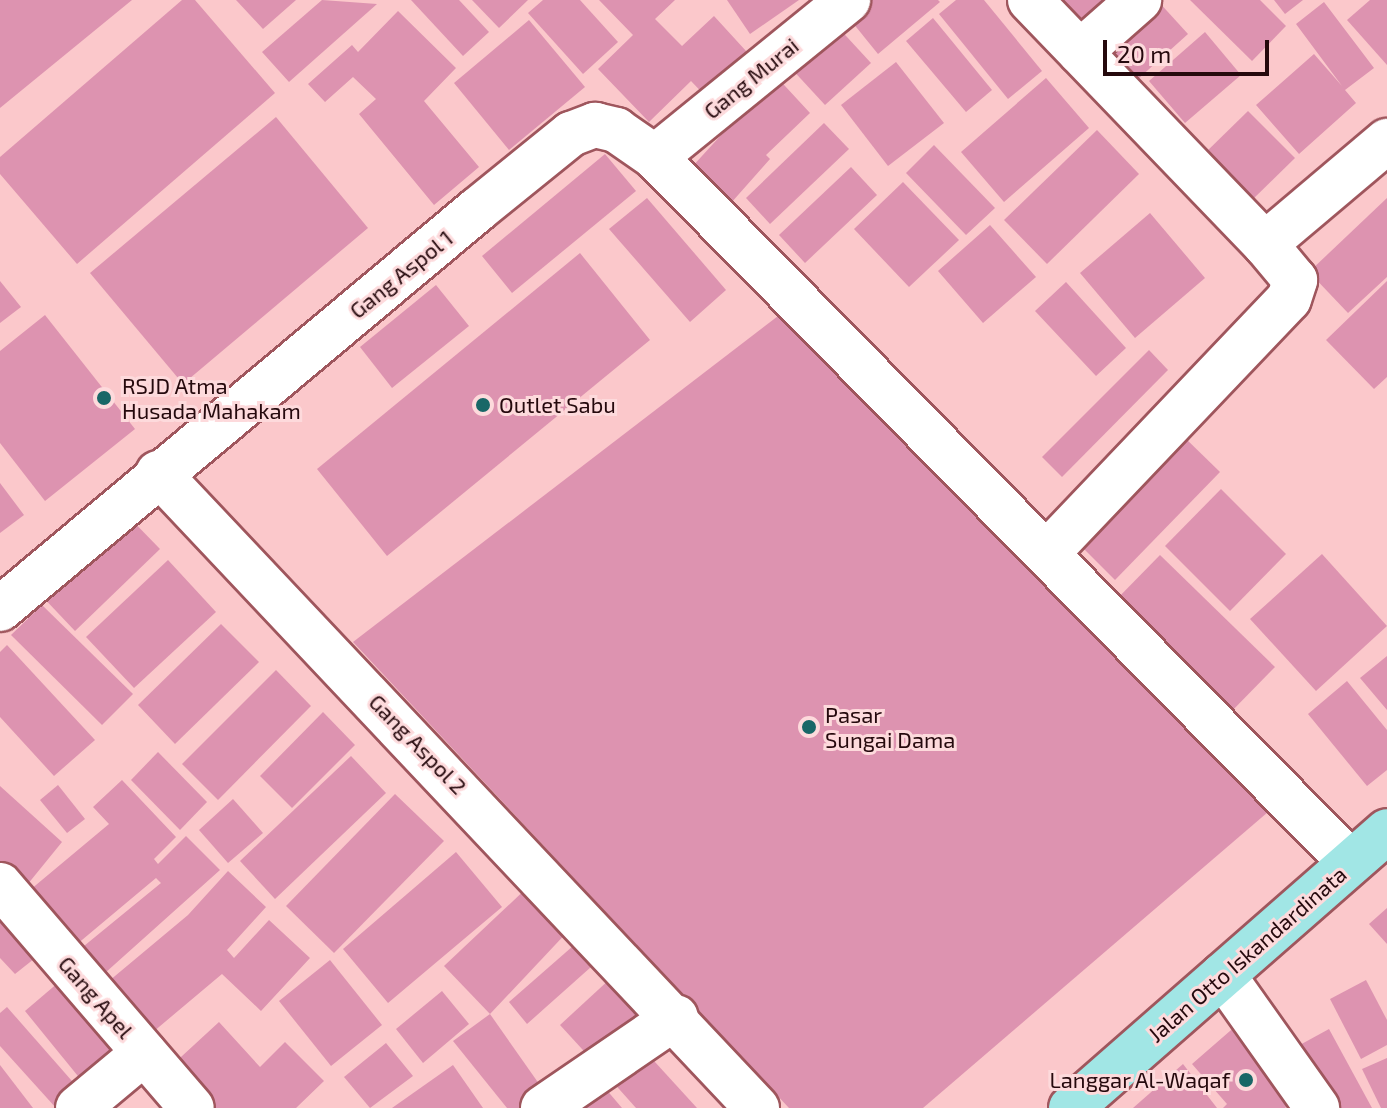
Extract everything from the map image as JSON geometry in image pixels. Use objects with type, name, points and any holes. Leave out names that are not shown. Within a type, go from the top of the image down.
[{"type":"main road","name":"Jalan Otto Iskandardinata","points":[[1071,1108],[1387,831]]},
{"type":"street","name":"Gang Murai","points":[[655,157],[848,0]]},
{"type":"street","points":[[1030,0],[1293,276],[1289,299],[1048,552]]},
{"type":"street","points":[[1080,52],[1139,0]]},
{"type":"street","name":"Gang Aspol 1","points":[[0,609],[158,473],[571,134],[604,127],[655,157],[1048,552],[1351,863]]},
{"type":"street","points":[[1265,244],[1387,141]]},
{"type":"street","name":"Gang Aspol 2","points":[[158,473],[676,1017],[757,1108]]},
{"type":"street","name":"Gang Apel","points":[[0,885],[192,1108]]},
{"type":"street","points":[[1223,975],[1317,1108]]},
{"type":"street","points":[[543,1108],[676,1017]]},
{"type":"street","points":[[78,1108],[144,1053]]},
{"type":"building","points":[[0,0],[132,0],[0,108]]},
{"type":"building","points":[[182,0],[195,0],[275,93],[77,264],[0,174],[0,157]]},
{"type":"building","points":[[236,0],[296,0],[263,29]]},
{"type":"building","points":[[322,0],[377,4],[289,82],[262,52]]},
{"type":"building","points":[[411,0],[459,0],[489,32],[463,56]]},
{"type":"building","points":[[472,0],[528,0],[499,28]]},
{"type":"building","points":[[543,0],[580,0],[618,42],[583,74],[528,13]]},
{"type":"building","points":[[599,0],[675,0],[655,19],[682,46],[714,16],[757,63],[713,104],[691,81],[649,122],[598,69],[633,35]]},
{"type":"building","points":[[727,0],[799,0],[750,34]]},
{"type":"building","points":[[869,0],[940,2],[878,54],[848,17]]},
{"type":"building","points":[[956,0],[984,0],[1042,71],[1008,99],[939,14]]},
{"type":"building","points":[[1046,0],[1120,0],[1078,37]]},
{"type":"building","points":[[1157,0],[1188,34],[1138,79],[1104,41]]},
{"type":"building","points":[[1190,0],[1260,0],[1286,26],[1252,61]]},
{"type":"building","points":[[1274,0],[1303,0],[1285,14]]},
{"type":"building","points":[[1370,0],[1387,0],[1387,65],[1347,20]]},
{"type":"building","points":[[1324,2],[1374,68],[1345,90],[1356,103],[1299,154],[1256,105],[1314,54],[1342,86],[1296,24]]},
{"type":"building","points":[[398,11],[456,68],[424,101],[479,167],[434,205],[359,114],[376,99],[353,77],[325,102],[308,84],[352,45],[358,52]]},
{"type":"building","points":[[933,18],[992,90],[966,112],[906,41]]},
{"type":"building","points":[[529,20],[585,87],[509,150],[454,83]]},
{"type":"building","points":[[835,24],[871,63],[825,105],[789,66]]},
{"type":"building","points":[[1205,32],[1241,75],[1185,123],[1149,81]]},
{"type":"building","points":[[896,62],[944,123],[888,166],[841,105]]},
{"type":"building","points":[[773,73],[810,113],[766,155],[770,159],[731,203],[691,168],[723,133],[717,127]]},
{"type":"building","points":[[1046,78],[1089,128],[1004,202],[961,152]]},
{"type":"building","points":[[1248,111],[1295,158],[1249,203],[1202,156]]},
{"type":"building","points":[[276,117],[368,228],[183,384],[90,273]]},
{"type":"building","points":[[824,123],[849,149],[770,224],[746,198]]},
{"type":"building","points":[[1097,130],[1139,174],[1047,264],[1004,220]]},
{"type":"building","points":[[934,145],[995,208],[966,235],[906,173]]},
{"type":"building","points":[[605,154],[636,191],[512,293],[482,256]]},
{"type":"building","points":[[851,167],[877,195],[805,263],[779,235]]},
{"type":"building","points":[[903,182],[959,240],[909,287],[854,229]]},
{"type":"building","points":[[647,198],[726,290],[690,322],[609,229]]},
{"type":"building","points":[[1387,198],[1387,277],[1348,313],[1309,272]]},
{"type":"building","points":[[1150,213],[1205,278],[1135,338],[1080,273]]},
{"type":"building","points":[[990,225],[1036,277],[983,323],[938,271]]},
{"type":"building","name":"Outlet Sabu","points":[[580,253],[650,340],[387,556],[317,469]]},
{"type":"building","points":[[0,281],[21,307],[0,323]]},
{"type":"building","points":[[1387,281],[1387,377],[1374,389],[1326,340]]},
{"type":"building","points":[[1066,282],[1126,348],[1096,376],[1035,311]]},
{"type":"building","points":[[436,285],[469,326],[392,388],[360,347]]},
{"type":"building","name":"Pasar Sungai Dama","points":[[782,313],[1268,812],[923,1108],[789,1108],[353,642]]},
{"type":"building","points":[[45,315],[135,429],[45,501],[0,443],[0,351]]},
{"type":"building","points":[[1149,350],[1168,370],[1062,477],[1042,457]]},
{"type":"building","points":[[1181,434],[1220,472],[1115,580],[1077,542]]},
{"type":"building","points":[[0,483],[24,515],[0,533]]},
{"type":"building","points":[[1221,489],[1286,554],[1230,611],[1165,546]]},
{"type":"building","points":[[123,511],[160,549],[75,631],[39,593]]},
{"type":"building","points":[[1322,554],[1387,626],[1316,691],[1250,619]]},
{"type":"building","points":[[1160,555],[1275,667],[1227,716],[1112,604]]},
{"type":"building","points":[[168,560],[216,612],[134,688],[86,637]]},
{"type":"building","points":[[42,605],[133,694],[102,725],[11,635]]},
{"type":"building","points":[[221,624],[259,662],[175,744],[138,705]]},
{"type":"building","points":[[7,645],[95,740],[54,776],[0,717],[0,652]]},
{"type":"building","points":[[1387,656],[1387,710],[1360,678]]},
{"type":"building","points":[[276,670],[311,706],[218,800],[182,764]]},
{"type":"building","points":[[1347,681],[1387,730],[1387,770],[1367,786],[1308,714]]},
{"type":"building","points":[[323,712],[355,745],[292,808],[260,776]]},
{"type":"building","points":[[158,752],[207,802],[180,830],[131,780]]},
{"type":"building","points":[[351,756],[386,793],[275,899],[240,861]]},
{"type":"building","points":[[122,780],[176,837],[154,859],[158,864],[186,836],[220,870],[105,973],[84,946],[161,883],[156,878],[76,945],[30,890],[109,824],[93,807]]},
{"type":"building","points":[[58,785],[85,819],[67,833],[40,800]]},
{"type":"building","points":[[0,786],[62,842],[23,890],[0,864]]},
{"type":"building","points":[[395,794],[444,841],[334,953],[286,906]]},
{"type":"building","points":[[233,799],[263,833],[228,863],[199,830]]},
{"type":"building","points":[[456,852],[502,907],[388,1003],[343,949]]},
{"type":"building","points":[[228,871],[266,907],[227,950],[234,958],[269,920],[310,958],[261,1011],[222,974],[153,1032],[109,981],[188,915]]},
{"type":"building","points":[[530,885],[571,928],[490,1014],[444,966]]},
{"type":"building","points":[[0,900],[44,951],[15,974],[0,958]]},
{"type":"building","points":[[1387,908],[1387,944],[1369,924]]},
{"type":"building","points":[[573,946],[591,967],[527,1024],[509,1002]]},
{"type":"building","points":[[330,960],[382,1025],[331,1066],[279,1001]]},
{"type":"building","points":[[624,966],[657,1001],[593,1061],[560,1025]]},
{"type":"building","points":[[66,976],[127,1051],[86,1086],[25,1011]]},
{"type":"building","points":[[1366,980],[1387,1020],[1387,1045],[1361,1059],[1330,999]]},
{"type":"building","points":[[442,991],[469,1024],[423,1063],[396,1029]]},
{"type":"building","points":[[7,1007],[79,1089],[56,1108],[0,1046],[0,1013]]},
{"type":"building","points":[[490,1014],[549,1098],[537,1108],[507,1108],[453,1041]]},
{"type":"building","points":[[219,1022],[260,1067],[285,1042],[324,1081],[296,1108],[206,1108],[169,1068]]},
{"type":"building","name":"Langgar Al-Waqaf","points":[[1238,1024],[1300,1095],[1285,1108],[1223,1108],[1227,1104],[1192,1064]]},
{"type":"building","points":[[1329,1029],[1372,1108],[1318,1108],[1287,1052]]},
{"type":"building","points":[[386,1043],[413,1076],[370,1108],[344,1077]]},
{"type":"building","points":[[644,1050],[697,1108],[636,1108],[611,1080]]},
{"type":"building","points":[[1387,1058],[1387,1108],[1381,1108],[1362,1069]]},
{"type":"building","points":[[1183,1064],[1217,1108],[1133,1108]]},
{"type":"building","points":[[0,1065],[33,1108],[0,1108]]},
{"type":"building","points":[[453,1065],[483,1108],[392,1108]]},
{"type":"building","points":[[605,1088],[622,1108],[581,1108]]},
{"type":"place","name":"RSJD Atma Husada Mahakam","points":[[104,398]]},
{"type":"place","name":"Outlet Sabu","points":[[483,405]]},
{"type":"place","name":"Pasar Sungai Dama","points":[[809,727]]},
{"type":"place","name":"Langgar Al-Waqaf","points":[[1246,1080]]}]
